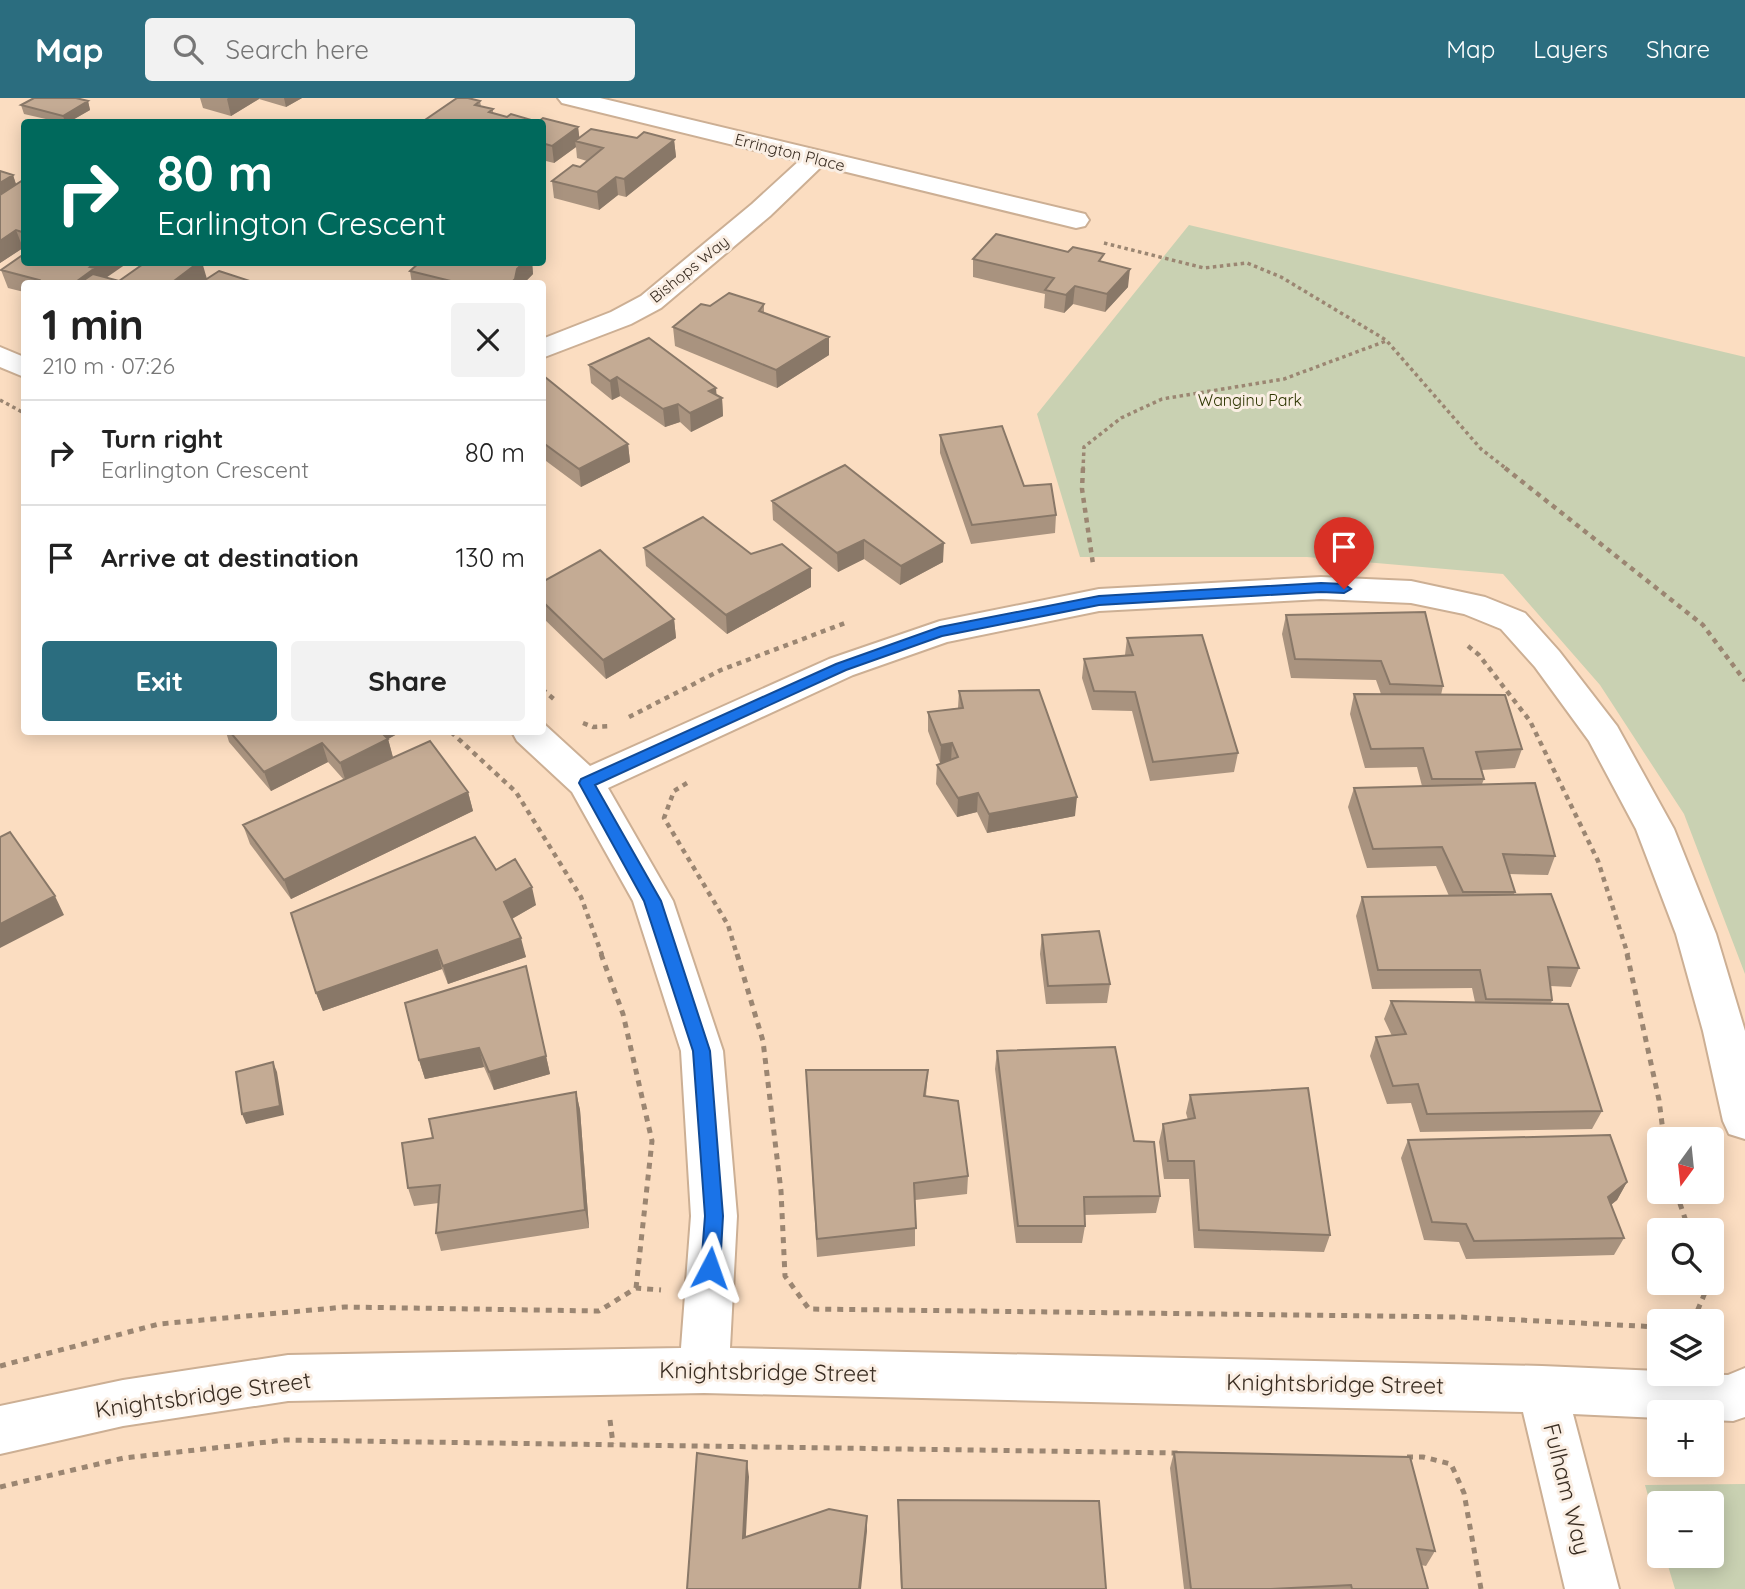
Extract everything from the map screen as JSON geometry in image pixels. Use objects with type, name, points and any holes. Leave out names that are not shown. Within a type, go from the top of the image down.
[{"type":"street","name":"Errington Place","points":[[570,98],[1076,220]]},
{"type":"street","name":"Bishops Way","points":[[546,347],[651,302],[761,210],[816,158]]},
{"type":"street","points":[[988,227],[1009,204]]},
{"type":"street","points":[[0,356],[21,366]]},
{"type":"street","points":[[586,783],[841,667],[902,645],[940,632],[1099,600],[1321,588],[1398,591],[1473,605],[1513,621],[1547,659],[1604,735],[1655,829],[1696,934],[1724,1031],[1745,1121]]},
{"type":"street","points":[[533,735],[586,783],[653,901],[702,1051],[714,1216],[704,1370]]},
{"type":"street","name":"Knightsbridge Street","points":[[0,1430],[123,1403],[288,1378],[704,1370],[1542,1389],[1733,1398],[1745,1391]]},
{"type":"street","name":"Fulham Way","points":[[1542,1389],[1592,1589]]},
{"type":"path","points":[[1097,241],[1204,268],[1247,263],[1281,277],[1387,340],[1481,449],[1703,625],[1745,681]]},
{"type":"path","points":[[1099,600],[1082,489],[1084,447],[1121,418],[1161,399],[1284,379],[1330,365],[1387,340]]},
{"type":"path","points":[[0,400],[21,411]]},
{"type":"path","points":[[1458,638],[1479,655],[1530,720],[1598,861],[1630,963],[1662,1127]]},
{"type":"path","points":[[454,735],[516,792],[581,897],[622,1014],[652,1141],[636,1287]]},
{"type":"path","points":[[696,777],[674,791],[664,818],[727,925],[763,1041],[781,1191],[785,1276],[808,1309],[1459,1317],[1647,1326]]},
{"type":"path","points":[[0,1366],[159,1324],[345,1307],[599,1311],[636,1287],[709,1293]]},
{"type":"path","points":[[0,1487],[124,1458],[285,1440],[1187,1453]]},
{"type":"path","points":[[1395,1457],[1423,1457],[1451,1464],[1464,1493],[1482,1589]]},
{"type":"green space","name":"Wanginu Park","points":[[1189,225],[1745,357],[1745,974],[1684,814],[1600,685],[1503,574],[1307,557],[1080,557],[1037,414]]},
{"type":"green space","points":[[1745,1484],[1745,1589],[1675,1589],[1669,1568],[1724,1568],[1724,1491],[1647,1492],[1645,1485]]},
{"type":"building","points":[[34,98],[76,98],[88,101],[63,116],[21,105]]},
{"type":"building","points":[[457,98],[468,98],[480,101],[475,105],[493,109],[489,112],[528,119],[426,119]]},
{"type":"building","points":[[543,118],[578,127],[552,146],[546,144],[546,119]]},
{"type":"building","points":[[591,129],[637,138],[644,132],[674,140],[624,179],[616,177],[597,192],[552,181],[573,165],[580,167],[603,148],[575,141]]},
{"type":"building","points":[[0,171],[13,175],[0,183]]},
{"type":"building","points":[[21,181],[21,232],[16,230],[0,241],[0,195]]},
{"type":"building","points":[[996,234],[1068,252],[1073,247],[1104,254],[1099,261],[1130,269],[1107,294],[1075,286],[1066,295],[1045,290],[1054,278],[973,259]]},
{"type":"building","points":[[21,256],[21,266],[95,268],[78,280],[39,280],[1,270]]},
{"type":"building","points":[[140,266],[194,266],[175,280],[120,280]]},
{"type":"building","points":[[416,266],[520,266],[514,280],[447,280],[410,271]]},
{"type":"building","points":[[219,271],[247,280],[205,280]]},
{"type":"building","points":[[93,274],[115,280],[84,280]]},
{"type":"building","points":[[729,293],[764,304],[759,311],[829,337],[776,370],[673,327],[701,304],[710,306]]},
{"type":"building","points":[[649,338],[716,388],[709,391],[722,398],[690,413],[678,404],[663,409],[617,377],[610,381],[589,365]]},
{"type":"building","points":[[546,378],[628,444],[579,469],[546,445]]},
{"type":"building","points":[[1002,426],[1024,486],[1051,484],[1056,515],[972,525],[940,435]]},
{"type":"building","points":[[845,465],[944,543],[901,566],[864,540],[837,553],[772,501]]},
{"type":"building","points":[[703,517],[751,554],[782,544],[811,568],[726,615],[644,548]]},
{"type":"building","points":[[600,550],[674,619],[603,660],[546,605],[546,580]]},
{"type":"building","points":[[1425,612],[1443,686],[1390,684],[1381,661],[1295,659],[1286,615]]},
{"type":"building","points":[[1202,635],[1238,753],[1153,762],[1135,692],[1094,691],[1084,659],[1133,655],[1127,638]]},
{"type":"building","points":[[1039,690],[1077,797],[989,814],[978,793],[958,798],[937,765],[958,757],[952,743],[941,745],[928,712],[963,708],[959,691]]},
{"type":"building","points":[[1354,694],[1505,695],[1522,749],[1476,752],[1484,779],[1432,779],[1423,748],[1371,749]]},
{"type":"building","points":[[233,735],[384,735],[388,739],[340,763],[322,743],[264,772]]},
{"type":"building","points":[[430,741],[468,792],[284,880],[243,825]]},
{"type":"building","points":[[1535,783],[1555,856],[1503,854],[1515,892],[1463,892],[1442,847],[1373,849],[1354,788]]},
{"type":"building","points":[[10,832],[55,896],[0,924],[0,837]]},
{"type":"building","points":[[475,837],[496,870],[515,859],[532,887],[504,902],[521,938],[443,966],[437,950],[316,993],[291,913]]},
{"type":"building","points":[[1551,894],[1579,968],[1548,967],[1552,1000],[1486,999],[1480,970],[1378,970],[1362,897]]},
{"type":"building","points":[[1099,931],[1110,984],[1048,986],[1042,935]]},
{"type":"building","points":[[526,966],[546,1056],[489,1072],[479,1048],[419,1060],[405,1003]]},
{"type":"building","points":[[1391,1001],[1568,1004],[1602,1111],[1427,1114],[1418,1084],[1393,1086],[1376,1037],[1406,1034]]},
{"type":"building","points":[[1115,1047],[1134,1141],[1154,1142],[1160,1196],[1084,1197],[1085,1226],[1018,1226],[997,1051]]},
{"type":"building","points":[[273,1062],[280,1106],[242,1114],[236,1072]]},
{"type":"building","points":[[806,1070],[928,1070],[924,1096],[958,1101],[968,1176],[914,1183],[916,1228],[817,1239]]},
{"type":"building","points":[[1308,1088],[1330,1235],[1199,1230],[1194,1161],[1168,1161],[1163,1124],[1195,1118],[1190,1095]]},
{"type":"building","points":[[576,1092],[585,1210],[436,1233],[440,1185],[408,1188],[402,1143],[433,1138],[429,1119]]},
{"type":"building","points":[[1610,1135],[1627,1182],[1608,1197],[1624,1238],[1474,1241],[1466,1224],[1432,1222],[1408,1140]]},
{"type":"building","points":[[1174,1452],[1410,1457],[1435,1551],[1417,1549],[1428,1589],[1352,1589],[1351,1585],[1191,1589]]},
{"type":"building","points":[[697,1453],[747,1461],[743,1538],[829,1509],[867,1516],[859,1589],[687,1589]]},
{"type":"building","points":[[898,1500],[1099,1501],[1106,1589],[902,1589]]},
{"type":"route","points":[[710,1268],[714,1216],[702,1051],[653,901],[586,783],[841,667],[940,632],[1099,600],[1344,589]]}]
